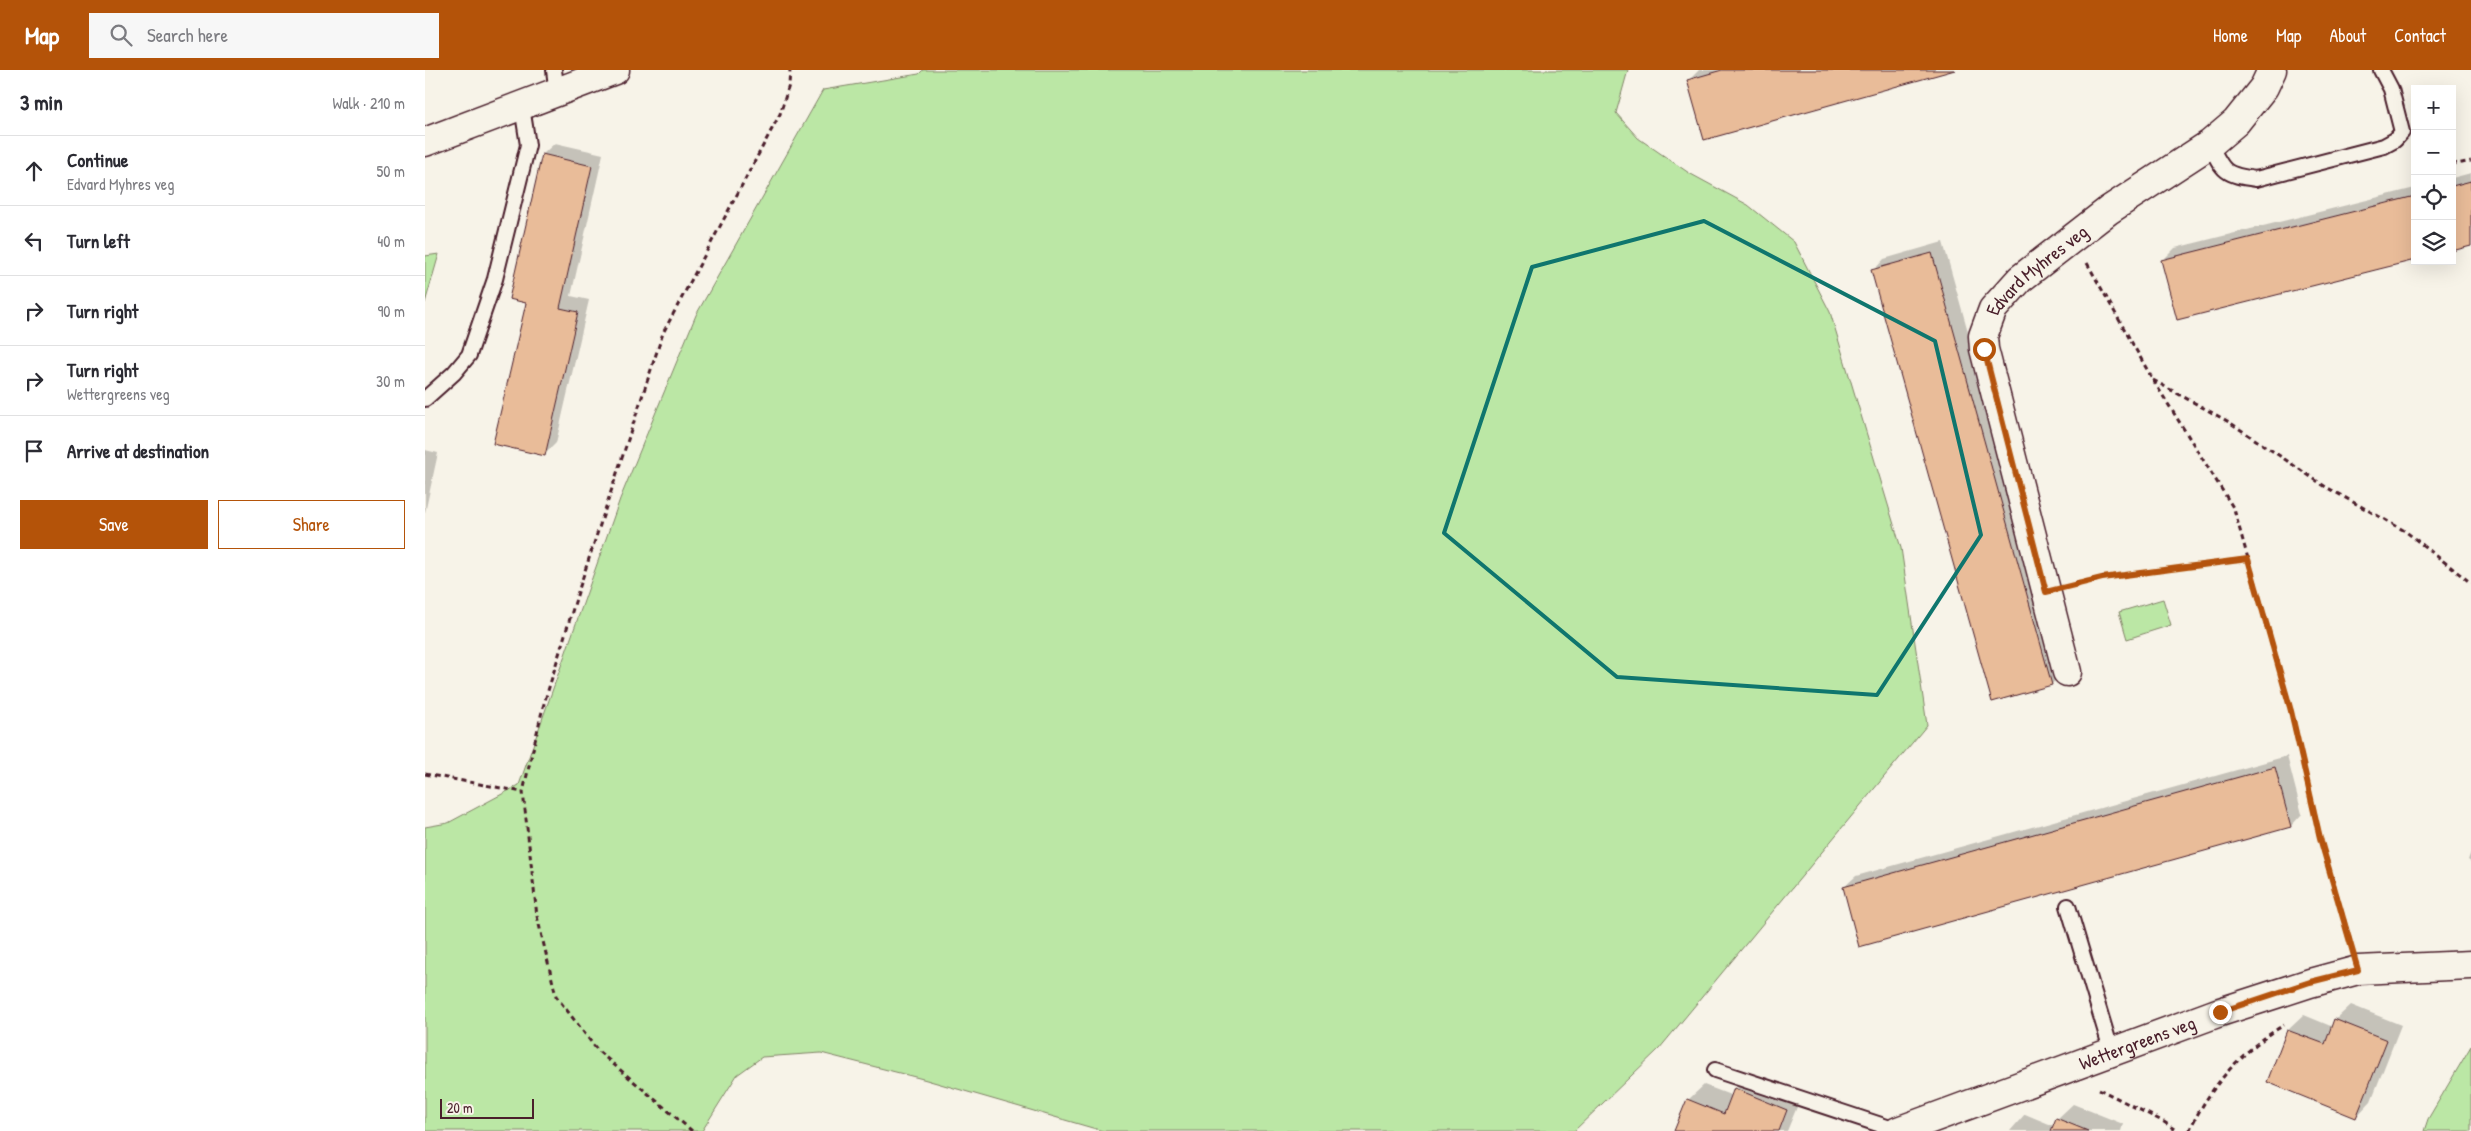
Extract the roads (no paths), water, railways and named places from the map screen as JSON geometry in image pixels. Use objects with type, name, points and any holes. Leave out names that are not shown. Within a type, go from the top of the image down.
[{"type":"street","points":[[425,142],[522,107],[556,81],[615,70]]},
{"type":"street","name":"Edvard Myhres veg","points":[[2067,672],[1984,349],[1983,336],[1993,310],[2020,279],[2109,210],[2210,144],[2236,122],[2264,87],[2272,70]]},
{"type":"street","name":"Wettergreens veg","points":[[1899,1131],[2074,1065],[2310,982],[2358,970],[2471,965]]},
{"type":"lane","points":[[2210,144],[2221,167],[2235,176],[2256,179],[2384,146],[2395,140],[2402,132],[2391,89],[2381,70]]},
{"type":"lane","points":[[425,399],[454,373],[469,355],[495,278],[528,145],[522,107]]},
{"type":"lane","points":[[2068,906],[2112,1052]]},
{"type":"lane","points":[[1715,1070],[1899,1131]]}]
